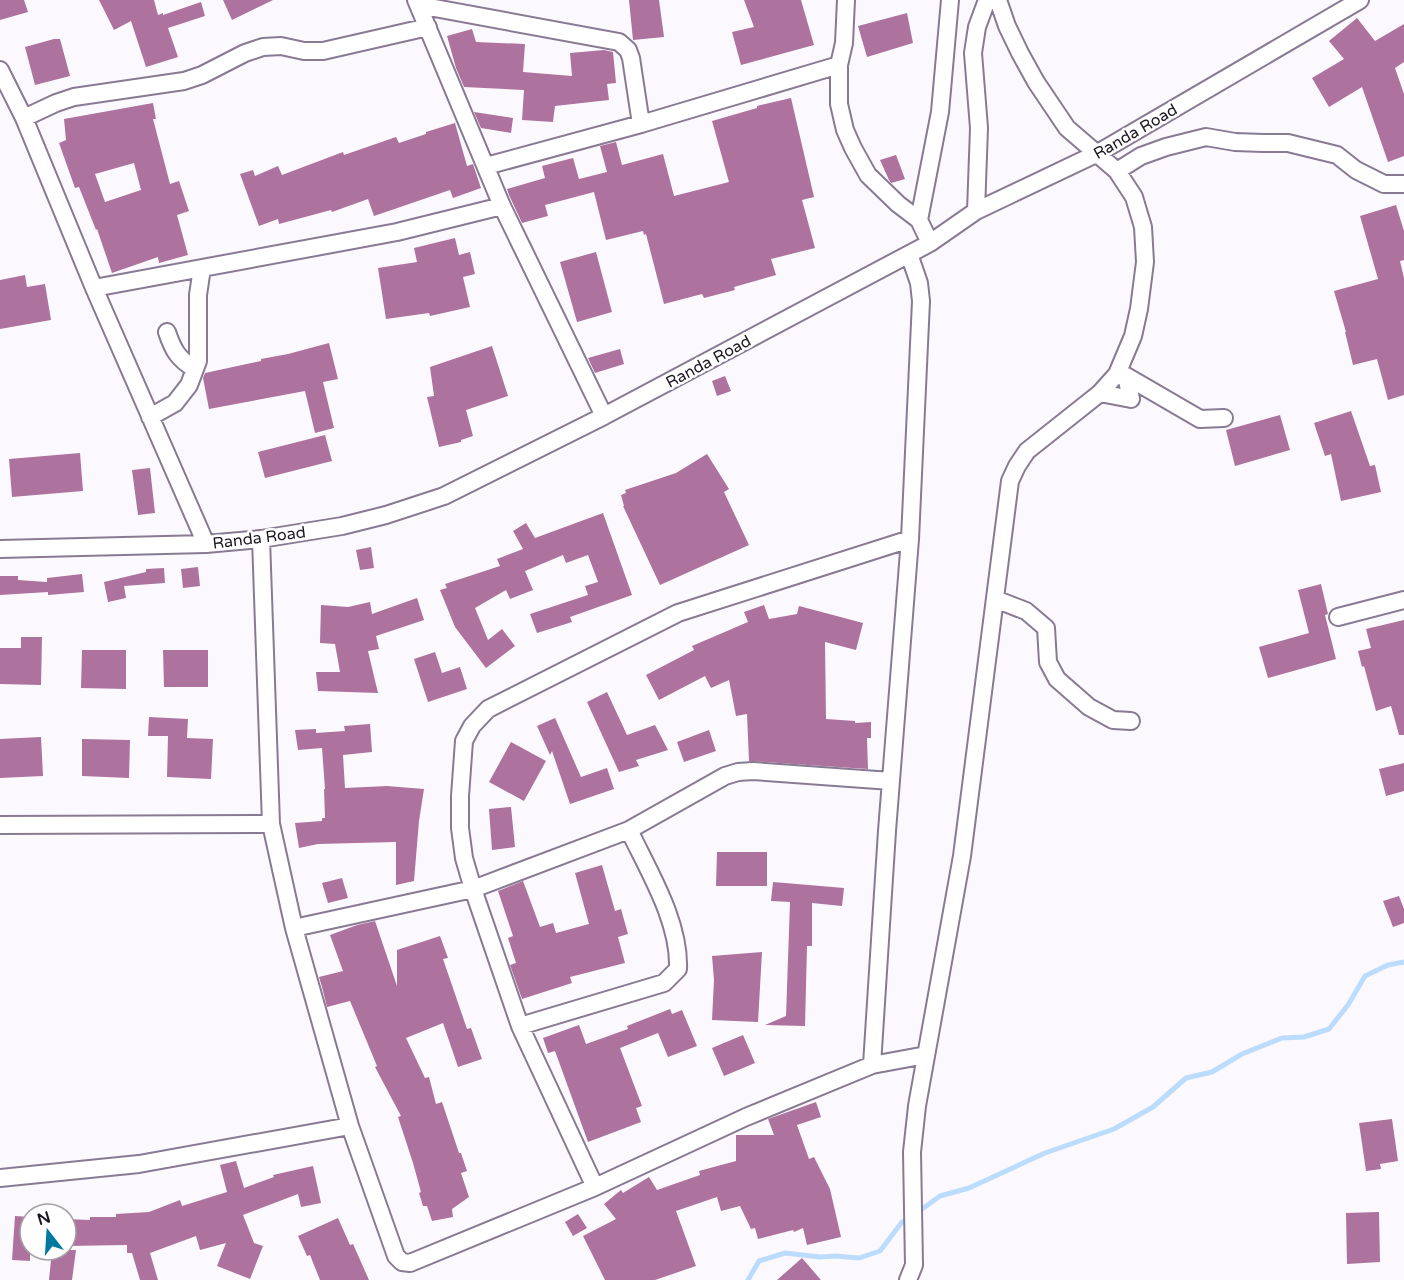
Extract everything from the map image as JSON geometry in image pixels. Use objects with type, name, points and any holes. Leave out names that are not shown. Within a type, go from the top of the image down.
[{"type":"street","points":[[846,0],[844,43],[839,65],[839,104],[845,130],[868,174],[898,204],[919,220],[930,243]]},
{"type":"street","points":[[919,220],[940,112],[950,0]]},
{"type":"street","points":[[976,211],[979,128],[973,53],[977,27],[987,0]]},
{"type":"street","points":[[908,1280],[914,1265],[912,1152],[917,1106],[962,856],[1010,481],[1027,451],[1100,393],[1117,374],[1133,336],[1146,262],[1143,227],[1134,197],[1117,171],[1067,128],[1036,82],[1020,53],[998,0]]},
{"type":"street","name":"Randa Road","points":[[0,549],[206,544],[261,539],[342,526],[444,496],[603,416],[930,243],[976,211],[1098,153],[1360,0]]},
{"type":"street","points":[[417,3],[620,42],[628,50],[631,58],[641,124]]},
{"type":"street","points":[[417,3],[502,206],[603,416]]},
{"type":"street","points":[[24,118],[74,97],[184,81],[263,47],[280,46],[304,51],[323,51],[428,27]]},
{"type":"street","points":[[486,166],[641,124],[839,65]]},
{"type":"street","points":[[0,70],[24,118],[94,288],[206,544]]},
{"type":"street","points":[[1117,171],[1141,156],[1206,137],[1244,142],[1288,143],[1337,155],[1356,170],[1384,184],[1404,184]]},
{"type":"street","points":[[94,288],[397,232],[502,206]]},
{"type":"street","points":[[872,1065],[910,539],[921,301],[919,283],[909,254]]},
{"type":"street","points":[[150,417],[175,403],[189,384],[198,361],[198,295],[202,268]]},
{"type":"street","points":[[166,332],[183,362],[195,369]]},
{"type":"street","points":[[1100,393],[1131,399],[1126,376],[1200,419],[1224,418]]},
{"type":"street","points":[[261,539],[271,824],[294,928],[350,1126],[396,1256],[402,1262],[410,1263],[594,1187],[746,1117],[872,1065],[926,1055]]},
{"type":"street","points":[[594,1187],[520,1026],[473,889],[464,858],[460,828],[464,741],[472,726],[488,709],[678,613],[910,539]]},
{"type":"street","points":[[995,600],[1026,611],[1046,628],[1048,662],[1057,679],[1089,707],[1113,720],[1131,722]]},
{"type":"street","points":[[1338,617],[1404,600]]},
{"type":"street","points":[[294,928],[473,889],[629,830],[725,776],[738,772],[753,771],[891,781]]},
{"type":"street","points":[[0,825],[271,824]]},
{"type":"street","points":[[520,1026],[664,982],[678,969],[679,953],[670,918],[629,830]]},
{"type":"street","points":[[0,1179],[139,1164],[350,1126]]},
{"type":"building","points":[[0,0],[24,0],[28,12],[0,20]]},
{"type":"building","points":[[99,0],[154,0],[158,15],[201,2],[205,16],[168,28],[178,57],[146,67],[131,21],[114,30]]},
{"type":"building","points":[[223,0],[273,0],[232,20]]},
{"type":"building","points":[[629,0],[659,0],[664,37],[633,40]]},
{"type":"building","points":[[744,0],[801,0],[814,45],[741,65],[732,32],[754,27]]},
{"type":"building","points":[[907,13],[913,43],[867,57],[858,26]]},
{"type":"building","points":[[1357,18],[1375,41],[1404,24],[1404,62],[1395,68],[1404,94],[1404,156],[1388,162],[1362,87],[1329,107],[1312,78],[1344,59],[1329,41]]},
{"type":"building","points":[[472,29],[476,42],[525,44],[523,72],[572,76],[570,53],[604,50],[613,52],[616,83],[607,84],[609,100],[555,106],[553,122],[522,120],[524,90],[464,87],[447,36]]},
{"type":"building","points":[[60,39],[70,76],[35,85],[25,47]]},
{"type":"building","points":[[791,98],[814,197],[802,200],[815,248],[771,259],[776,275],[734,287],[735,290],[704,298],[702,294],[664,304],[646,234],[644,235],[643,231],[606,240],[594,192],[545,205],[548,216],[522,223],[507,189],[545,178],[542,166],[573,158],[579,179],[607,172],[600,146],[616,142],[622,165],[663,154],[674,196],[729,182],[712,121],[757,108],[757,106]]},
{"type":"building","points":[[153,103],[156,119],[153,119],[170,184],[179,181],[189,211],[177,215],[188,255],[159,263],[158,257],[112,273],[97,229],[79,187],[75,188],[59,143],[66,140],[64,119]],"holes":[[[134,163],[141,190],[105,202],[95,174]]]},
{"type":"building","points":[[474,112],[513,118],[511,133],[481,128]]},
{"type":"building","points":[[455,123],[467,166],[473,164],[481,188],[453,198],[450,190],[374,216],[368,199],[332,212],[331,210],[279,224],[278,219],[259,226],[240,174],[253,170],[255,176],[278,166],[282,175],[343,152],[344,155],[396,137],[399,143]]},
{"type":"building","points":[[896,155],[905,179],[891,183],[880,160]]},
{"type":"building","points":[[1396,205],[1404,231],[1404,260],[1400,261],[1404,278],[1404,395],[1388,400],[1377,359],[1353,365],[1334,291],[1378,279],[1360,216]]},
{"type":"building","points":[[455,238],[459,255],[470,252],[475,274],[463,277],[470,307],[430,316],[429,313],[386,319],[378,268],[417,262],[414,248]]},
{"type":"building","points":[[596,252],[612,312],[577,322],[560,262]]},
{"type":"building","points":[[25,275],[27,287],[45,284],[51,320],[0,329],[0,280]]},
{"type":"building","points":[[329,343],[338,379],[323,382],[334,428],[315,433],[305,391],[209,409],[203,378],[205,373]]},
{"type":"building","points":[[492,346],[508,396],[466,410],[473,436],[461,442],[439,447],[427,397],[434,396],[430,367]]},
{"type":"building","points":[[620,349],[624,364],[595,373],[588,358]]},
{"type":"building","points":[[725,376],[731,391],[717,396],[712,381]]},
{"type":"building","points":[[1351,411],[1370,466],[1375,465],[1381,492],[1341,501],[1331,454],[1325,456],[1314,423]]},
{"type":"building","points":[[1280,415],[1290,450],[1235,466],[1226,430]]},
{"type":"building","points":[[325,435],[332,461],[265,478],[258,452]]},
{"type":"building","points":[[80,453],[83,491],[12,497],[9,459]]},
{"type":"building","points":[[707,454],[729,489],[724,492],[749,545],[660,585],[623,506],[621,495],[626,493],[625,490],[676,473]]},
{"type":"building","points":[[150,468],[155,513],[138,515],[132,470]]},
{"type":"building","points":[[603,513],[632,595],[570,617],[572,622],[537,633],[530,614],[588,595],[585,586],[598,582],[588,555],[566,563],[563,555],[525,571],[533,590],[510,599],[506,590],[475,608],[488,640],[502,629],[515,646],[486,668],[455,627],[440,590],[447,588],[445,584],[500,566],[497,559],[523,549],[513,531],[526,523],[535,538]]},
{"type":"building","points":[[371,547],[374,568],[360,570],[356,550]]},
{"type":"building","points":[[198,567],[200,586],[183,588],[181,569]]},
{"type":"building","points":[[164,568],[165,583],[124,586],[126,598],[108,602],[104,582],[146,572],[146,569]]},
{"type":"building","points":[[82,574],[84,592],[0,595],[0,576],[18,576],[18,580],[47,582],[47,578]]},
{"type":"building","points":[[1321,584],[1328,614],[1325,615],[1336,659],[1268,678],[1259,647],[1309,633],[1298,590]]},
{"type":"building","points":[[417,598],[424,620],[376,636],[379,649],[368,651],[378,693],[318,691],[316,672],[340,672],[335,644],[320,643],[321,605],[348,607],[370,602],[372,614]]},
{"type":"building","points":[[764,605],[769,619],[797,614],[799,606],[863,623],[856,650],[825,642],[826,719],[855,721],[855,723],[871,722],[871,738],[867,738],[868,769],[749,761],[747,714],[736,716],[729,680],[711,688],[705,676],[659,700],[646,675],[694,650],[692,646],[748,622],[744,612]]},
{"type":"building","points":[[1404,620],[1404,735],[1399,735],[1391,706],[1376,711],[1358,651],[1371,648],[1366,629]]},
{"type":"building","points":[[21,637],[42,637],[41,685],[0,684],[0,648],[21,648]]},
{"type":"building","points":[[82,650],[126,650],[126,689],[81,688]]},
{"type":"building","points":[[163,650],[208,650],[208,687],[164,687]]},
{"type":"building","points":[[435,652],[442,673],[460,667],[467,689],[428,702],[414,659]]},
{"type":"building","points":[[607,692],[627,735],[655,725],[668,750],[636,760],[639,766],[619,772],[587,702]]},
{"type":"building","points":[[149,717],[188,719],[187,738],[213,739],[211,779],[167,777],[168,736],[148,736]]},
{"type":"building","points":[[555,718],[581,777],[607,768],[614,789],[570,804],[552,751],[550,755],[537,726]]},
{"type":"building","points":[[370,724],[372,752],[343,755],[345,788],[387,786],[424,789],[414,881],[396,885],[396,842],[318,844],[299,848],[295,823],[322,821],[322,818],[325,818],[325,789],[322,748],[298,750],[295,730],[316,729],[316,733],[345,731],[344,726]]},
{"type":"building","points":[[709,730],[716,751],[684,762],[677,742]]},
{"type":"building","points":[[41,737],[43,776],[0,778],[0,739]]},
{"type":"building","points":[[82,739],[130,740],[129,778],[82,776]]},
{"type":"building","points":[[511,742],[546,761],[524,801],[489,782]]},
{"type":"building","points":[[1404,763],[1404,791],[1386,796],[1379,769]]},
{"type":"building","points":[[511,807],[515,847],[492,850],[489,809]]},
{"type":"building","points":[[717,852],[767,852],[767,886],[716,886]]},
{"type":"building","points":[[602,865],[615,911],[621,909],[628,934],[618,937],[625,963],[570,977],[572,983],[522,999],[510,965],[516,963],[508,938],[513,936],[498,891],[523,881],[540,927],[553,923],[556,933],[589,924],[575,873]]},
{"type":"building","points":[[342,878],[348,898],[328,903],[322,883]]},
{"type":"building","points":[[773,882],[844,888],[842,906],[812,903],[812,946],[807,946],[805,1026],[765,1025],[786,1016],[790,902],[771,901]]},
{"type":"building","points":[[1399,896],[1404,909],[1404,923],[1393,927],[1383,901]]},
{"type":"building","points":[[375,921],[397,986],[397,950],[440,936],[448,958],[443,959],[467,1029],[471,1028],[482,1059],[458,1067],[443,1023],[406,1038],[425,1078],[429,1077],[436,1104],[442,1102],[467,1171],[461,1173],[469,1197],[452,1209],[453,1217],[432,1221],[427,1206],[423,1206],[413,1163],[398,1117],[401,1116],[375,1067],[377,1066],[350,1001],[327,1007],[319,977],[343,971],[330,935]]},
{"type":"building","points":[[762,952],[758,1022],[712,1020],[714,980],[712,956]]},
{"type":"building","points":[[670,1009],[672,1014],[682,1010],[697,1046],[668,1057],[658,1033],[620,1048],[642,1106],[636,1108],[641,1122],[588,1142],[555,1051],[548,1053],[543,1038],[579,1025],[586,1044],[628,1029],[627,1026]]},
{"type":"building","points":[[743,1035],[755,1063],[724,1076],[712,1048]]},
{"type":"building","points":[[816,1102],[821,1117],[797,1125],[809,1159],[814,1157],[830,1189],[841,1237],[807,1245],[803,1228],[758,1239],[755,1228],[751,1229],[740,1206],[721,1211],[717,1197],[676,1211],[696,1266],[655,1280],[605,1280],[583,1236],[616,1219],[604,1204],[621,1190],[623,1193],[649,1177],[657,1190],[700,1175],[699,1171],[736,1161],[736,1135],[774,1135],[768,1119]]},
{"type":"building","points":[[1392,1119],[1398,1161],[1380,1164],[1381,1169],[1366,1171],[1359,1123]]},
{"type":"building","points":[[236,1161],[244,1188],[274,1177],[273,1175],[313,1166],[321,1203],[301,1207],[298,1194],[243,1215],[254,1243],[263,1246],[250,1279],[217,1266],[226,1243],[200,1250],[196,1236],[150,1253],[158,1280],[140,1280],[132,1253],[127,1253],[127,1245],[78,1246],[78,1220],[149,1212],[180,1200],[182,1206],[227,1192],[220,1165]]},
{"type":"building","points":[[1379,1212],[1380,1262],[1347,1264],[1346,1213]]},
{"type":"building","points":[[578,1214],[587,1228],[573,1236],[565,1222]]},
{"type":"building","points":[[15,1216],[18,1216],[18,1260],[12,1260]]},
{"type":"building","points":[[338,1218],[369,1280],[320,1280],[310,1255],[307,1256],[298,1236]]},
{"type":"building","points":[[802,1258],[821,1280],[777,1280]]},
{"type":"building","points":[[51,1262],[74,1262],[72,1280],[49,1280]]},
{"type":"waterway","points":[[918,1212],[940,1196],[969,1188],[1045,1153],[1114,1129],[1153,1107],[1186,1078],[1212,1072],[1242,1054],[1282,1038],[1304,1037],[1329,1029],[1348,1005],[1365,976],[1388,965],[1404,962]]},
{"type":"waterway","points":[[748,1280],[759,1261],[785,1253],[859,1258],[880,1251],[902,1222],[910,1217]]}]
